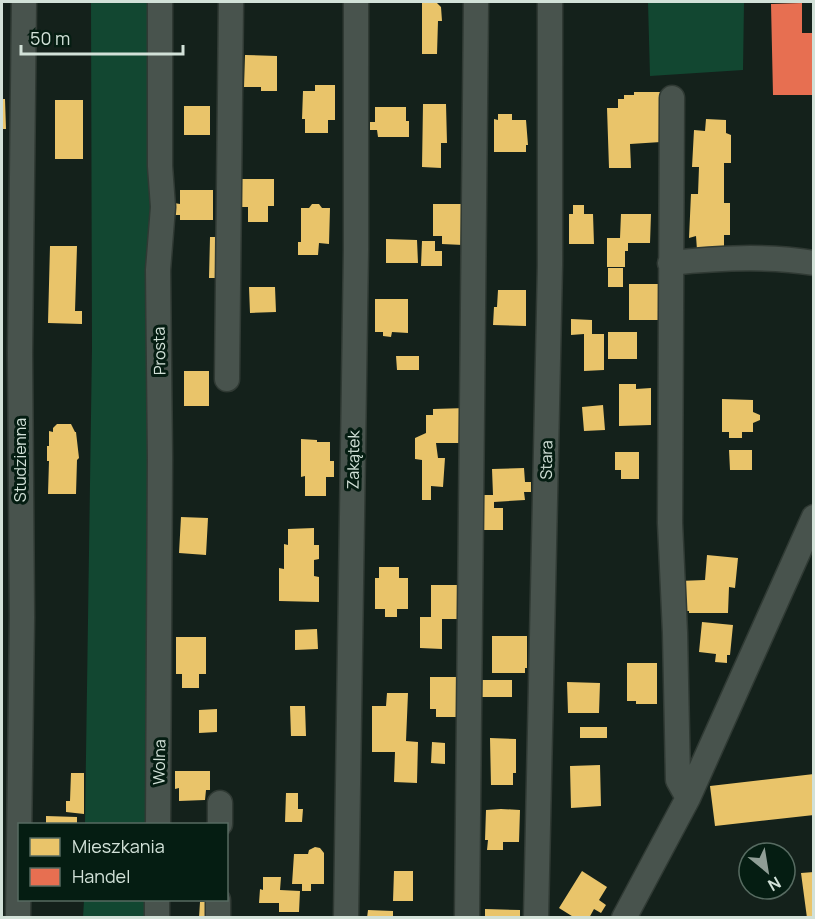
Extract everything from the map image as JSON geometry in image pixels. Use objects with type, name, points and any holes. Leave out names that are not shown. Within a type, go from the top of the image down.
[{"type":"street","name":"Studzienna","points":[[12,916],[22,616],[10,360],[24,2]]},
{"type":"street","name":"Prosta","points":[[159,700],[158,270],[163,207],[159,100],[160,2]]},
{"type":"street","points":[[227,378],[231,2]]},
{"type":"street","name":"Zakątek","points":[[346,918],[356,249],[356,2]]},
{"type":"street","points":[[467,918],[476,2]]},
{"type":"street","name":"Stara","points":[[536,918],[550,265],[550,2]]},
{"type":"street","points":[[672,98],[670,523],[678,780],[688,798]]},
{"type":"street","points":[[670,263],[699,260],[780,259],[813,263]]},
{"type":"street","points":[[635,912],[813,517]]},
{"type":"street","name":"Wolna","points":[[158,823],[159,700]]},
{"type":"street","points":[[157,901],[157,918]]},
{"type":"street","points":[[218,901],[218,918]]},
{"type":"green space","points":[[91,2],[154,2],[150,823],[85,823],[92,348]]},
{"type":"green space","points":[[648,2],[744,2],[743,70],[650,76]]},
{"type":"green space","points":[[84,901],[148,901],[148,917],[83,918]]},
{"type":"building: Mieszkania","points":[[422,2],[436,2],[441,7],[442,21],[438,21],[437,54],[422,54]]},
{"type":"building: Mieszkania","points":[[245,55],[277,56],[277,91],[261,91],[261,87],[244,87]]},
{"type":"building: Mieszkania","points":[[315,85],[335,85],[335,120],[328,120],[328,133],[305,133],[305,119],[302,119],[303,91],[315,91]]},
{"type":"building: Mieszkania","points":[[634,92],[661,92],[661,142],[630,144],[631,168],[609,168],[607,108],[618,108],[618,99],[624,99],[624,95],[634,95]]},
{"type":"building: Mieszkania","points":[[2,99],[5,99],[6,129],[2,129]]},
{"type":"building: Mieszkania","points":[[55,100],[83,100],[83,159],[55,159]]},
{"type":"building: Mieszkania","points":[[423,104],[446,104],[447,143],[441,143],[441,168],[422,167]]},
{"type":"building: Mieszkania","points":[[184,106],[210,106],[210,135],[184,135]]},
{"type":"building: Mieszkania","points":[[375,107],[406,107],[409,137],[378,137],[377,130],[370,130],[370,122],[375,122]]},
{"type":"building: Mieszkania","points":[[498,114],[512,114],[512,120],[526,120],[528,145],[526,145],[526,152],[494,152],[494,119],[498,120]]},
{"type":"building: Mieszkania","points":[[706,119],[726,120],[726,133],[731,135],[731,163],[724,163],[724,203],[730,203],[730,235],[724,235],[724,249],[697,250],[696,236],[689,238],[691,194],[698,194],[699,167],[692,167],[694,130],[705,131]]},
{"type":"building: Mieszkania","points":[[242,179],[274,179],[274,206],[268,206],[268,222],[248,222],[248,207],[242,207]]},
{"type":"building: Mieszkania","points":[[180,190],[213,190],[213,220],[180,220],[180,215],[174,215],[174,203],[180,204]]},
{"type":"building: Mieszkania","points":[[312,204],[330,208],[329,244],[319,243],[318,255],[298,255],[298,242],[301,242],[301,208],[309,208]]},
{"type":"building: Mieszkania","points":[[433,204],[465,204],[463,245],[442,244],[442,236],[433,236]]},
{"type":"building: Mieszkania","points":[[573,205],[584,205],[584,214],[593,214],[594,244],[569,244],[569,214],[573,214]]},
{"type":"building: Mieszkania","points":[[621,214],[651,214],[650,243],[628,243],[628,251],[625,251],[625,267],[607,267],[607,238],[620,238]]},
{"type":"building: Mieszkania","points":[[210,237],[224,237],[218,278],[209,278]]},
{"type":"building: Mieszkania","points":[[386,239],[417,240],[418,263],[386,263]]},
{"type":"building: Mieszkania","points":[[422,241],[435,241],[435,251],[442,251],[442,266],[421,266]]},
{"type":"building: Mieszkania","points":[[50,246],[77,246],[75,311],[82,311],[82,324],[48,323]]},
{"type":"building: Mieszkania","points":[[608,268],[623,268],[623,287],[608,287]]},
{"type":"building: Mieszkania","points":[[629,284],[661,284],[661,320],[629,320]]},
{"type":"building: Mieszkania","points":[[249,287],[275,287],[276,312],[250,313]]},
{"type":"building: Mieszkania","points":[[498,290],[526,290],[526,326],[493,325]]},
{"type":"building: Mieszkania","points":[[375,299],[408,299],[408,333],[392,332],[391,337],[383,336],[383,332],[375,332]]},
{"type":"building: Mieszkania","points":[[571,319],[592,320],[592,334],[604,334],[604,370],[584,371],[584,334],[571,335]]},
{"type":"building: Mieszkania","points":[[608,332],[637,332],[637,359],[608,359]]},
{"type":"building: Mieszkania","points":[[396,356],[419,356],[419,370],[397,370]]},
{"type":"building: Mieszkania","points":[[184,371],[209,371],[209,406],[184,406]]},
{"type":"building: Mieszkania","points":[[619,384],[636,384],[636,389],[651,388],[651,425],[619,426]]},
{"type":"building: Mieszkania","points":[[722,399],[753,400],[753,412],[760,415],[760,420],[753,423],[753,432],[742,432],[742,438],[729,438],[729,432],[722,432]]},
{"type":"building: Mieszkania","points":[[603,405],[605,430],[584,431],[582,407]]},
{"type":"building: Mieszkania","points":[[466,408],[466,443],[436,443],[438,458],[445,458],[443,487],[431,486],[431,500],[422,500],[422,460],[415,459],[415,438],[426,433],[426,415],[433,415],[433,409]]},
{"type":"building: Mieszkania","points":[[57,424],[71,424],[76,432],[79,458],[77,460],[76,494],[48,494],[47,446],[49,446],[49,431],[53,432]]},
{"type":"building: Mieszkania","points":[[301,439],[330,442],[330,461],[334,461],[334,477],[326,477],[326,496],[305,496],[305,476],[301,477]]},
{"type":"building: Mieszkania","points":[[729,450],[752,450],[752,470],[730,470]]},
{"type":"building: Mieszkania","points":[[615,452],[639,452],[639,479],[621,479],[621,470],[615,470]]},
{"type":"building: Mieszkania","points":[[524,468],[525,482],[531,482],[531,492],[524,492],[525,500],[494,502],[494,508],[503,508],[503,530],[482,530],[482,495],[493,495],[492,469]]},
{"type":"building: Mieszkania","points":[[181,517],[208,518],[206,555],[179,553]]},
{"type":"building: Mieszkania","points":[[314,528],[314,545],[319,545],[319,559],[314,560],[314,576],[319,577],[319,602],[279,601],[279,568],[284,569],[284,544],[288,545],[288,529]]},
{"type":"building: Mieszkania","points":[[707,555],[738,558],[735,588],[729,587],[728,613],[689,613],[685,611],[679,581],[705,580]]},
{"type":"building: Mieszkania","points":[[379,567],[399,567],[399,578],[408,578],[408,609],[397,609],[397,617],[385,617],[385,609],[375,609],[375,578],[379,578]]},
{"type":"building: Mieszkania","points":[[431,585],[461,585],[466,619],[442,619],[442,649],[420,648],[420,617],[431,617]]},
{"type":"building: Mieszkania","points":[[702,622],[733,625],[727,663],[715,662],[716,654],[699,652]]},
{"type":"building: Mieszkania","points":[[317,629],[318,649],[295,650],[295,630]]},
{"type":"building: Mieszkania","points":[[492,636],[527,636],[525,673],[492,673]]},
{"type":"building: Mieszkania","points":[[176,637],[206,637],[206,674],[199,674],[199,688],[182,688],[182,674],[176,674]]},
{"type":"building: Mieszkania","points":[[627,663],[657,663],[657,704],[636,704],[636,701],[627,701]]},
{"type":"building: Mieszkania","points":[[430,677],[462,677],[463,709],[456,710],[456,717],[436,717],[436,709],[430,709]]},
{"type":"building: Mieszkania","points":[[481,680],[512,680],[512,697],[481,697]]},
{"type":"building: Mieszkania","points":[[567,682],[600,683],[599,713],[568,713]]},
{"type":"building: Mieszkania","points":[[387,693],[408,693],[406,741],[418,742],[417,783],[394,782],[395,752],[372,752],[372,706],[386,706]]},
{"type":"building: Mieszkania","points":[[290,706],[305,706],[306,736],[291,736]]},
{"type":"building: Mieszkania","points":[[217,709],[217,732],[199,733],[199,710]]},
{"type":"building: Mieszkania","points":[[580,727],[607,727],[607,738],[580,738]]},
{"type":"building: Mieszkania","points":[[490,738],[516,739],[516,773],[513,773],[513,785],[491,785]]},
{"type":"building: Mieszkania","points":[[432,742],[445,743],[445,764],[431,763]]},
{"type":"building: Mieszkania","points":[[600,765],[601,806],[571,808],[570,766]]},
{"type":"building: Mieszkania","points":[[175,771],[210,771],[210,790],[206,790],[205,800],[179,801],[179,788],[175,789]]},
{"type":"building: Mieszkania","points":[[71,773],[84,773],[84,814],[66,812],[66,801],[70,801]]},
{"type":"building: Mieszkania","points":[[814,774],[814,815],[715,826],[710,786]]},
{"type":"building: Mieszkania","points":[[286,793],[298,793],[298,809],[303,809],[302,822],[285,822]]},
{"type":"building: Mieszkania","points":[[486,810],[520,810],[519,842],[503,842],[503,850],[487,850]]},
{"type":"building: Mieszkania","points":[[46,816],[77,817],[77,823],[46,823]]},
{"type":"building: Mieszkania","points":[[315,847],[320,848],[324,853],[324,884],[311,884],[311,891],[302,891],[302,884],[292,884],[294,854],[308,854],[309,850]]},
{"type":"building: Mieszkania","points":[[394,871],[413,871],[413,901],[393,901]]},
{"type":"building: Mieszkania","points":[[582,871],[607,887],[599,900],[606,905],[601,913],[594,909],[589,918],[575,918],[559,908]]},
{"type":"building: Mieszkania","points":[[814,872],[814,918],[807,918],[801,873]]},
{"type":"building: Mieszkania","points":[[263,877],[281,877],[280,890],[300,891],[299,912],[279,912],[279,903],[259,903],[260,889],[263,890]]},
{"type":"building: Mieszkania","points":[[200,902],[217,902],[217,918],[199,918]]},
{"type":"building: Mieszkania","points":[[485,909],[520,910],[520,918],[485,918]]},
{"type":"building: Mieszkania","points":[[368,910],[393,911],[393,918],[367,918]]},
{"type":"building: Handel","points":[[802,3],[802,33],[814,33],[814,95],[773,95],[771,4]]}]
